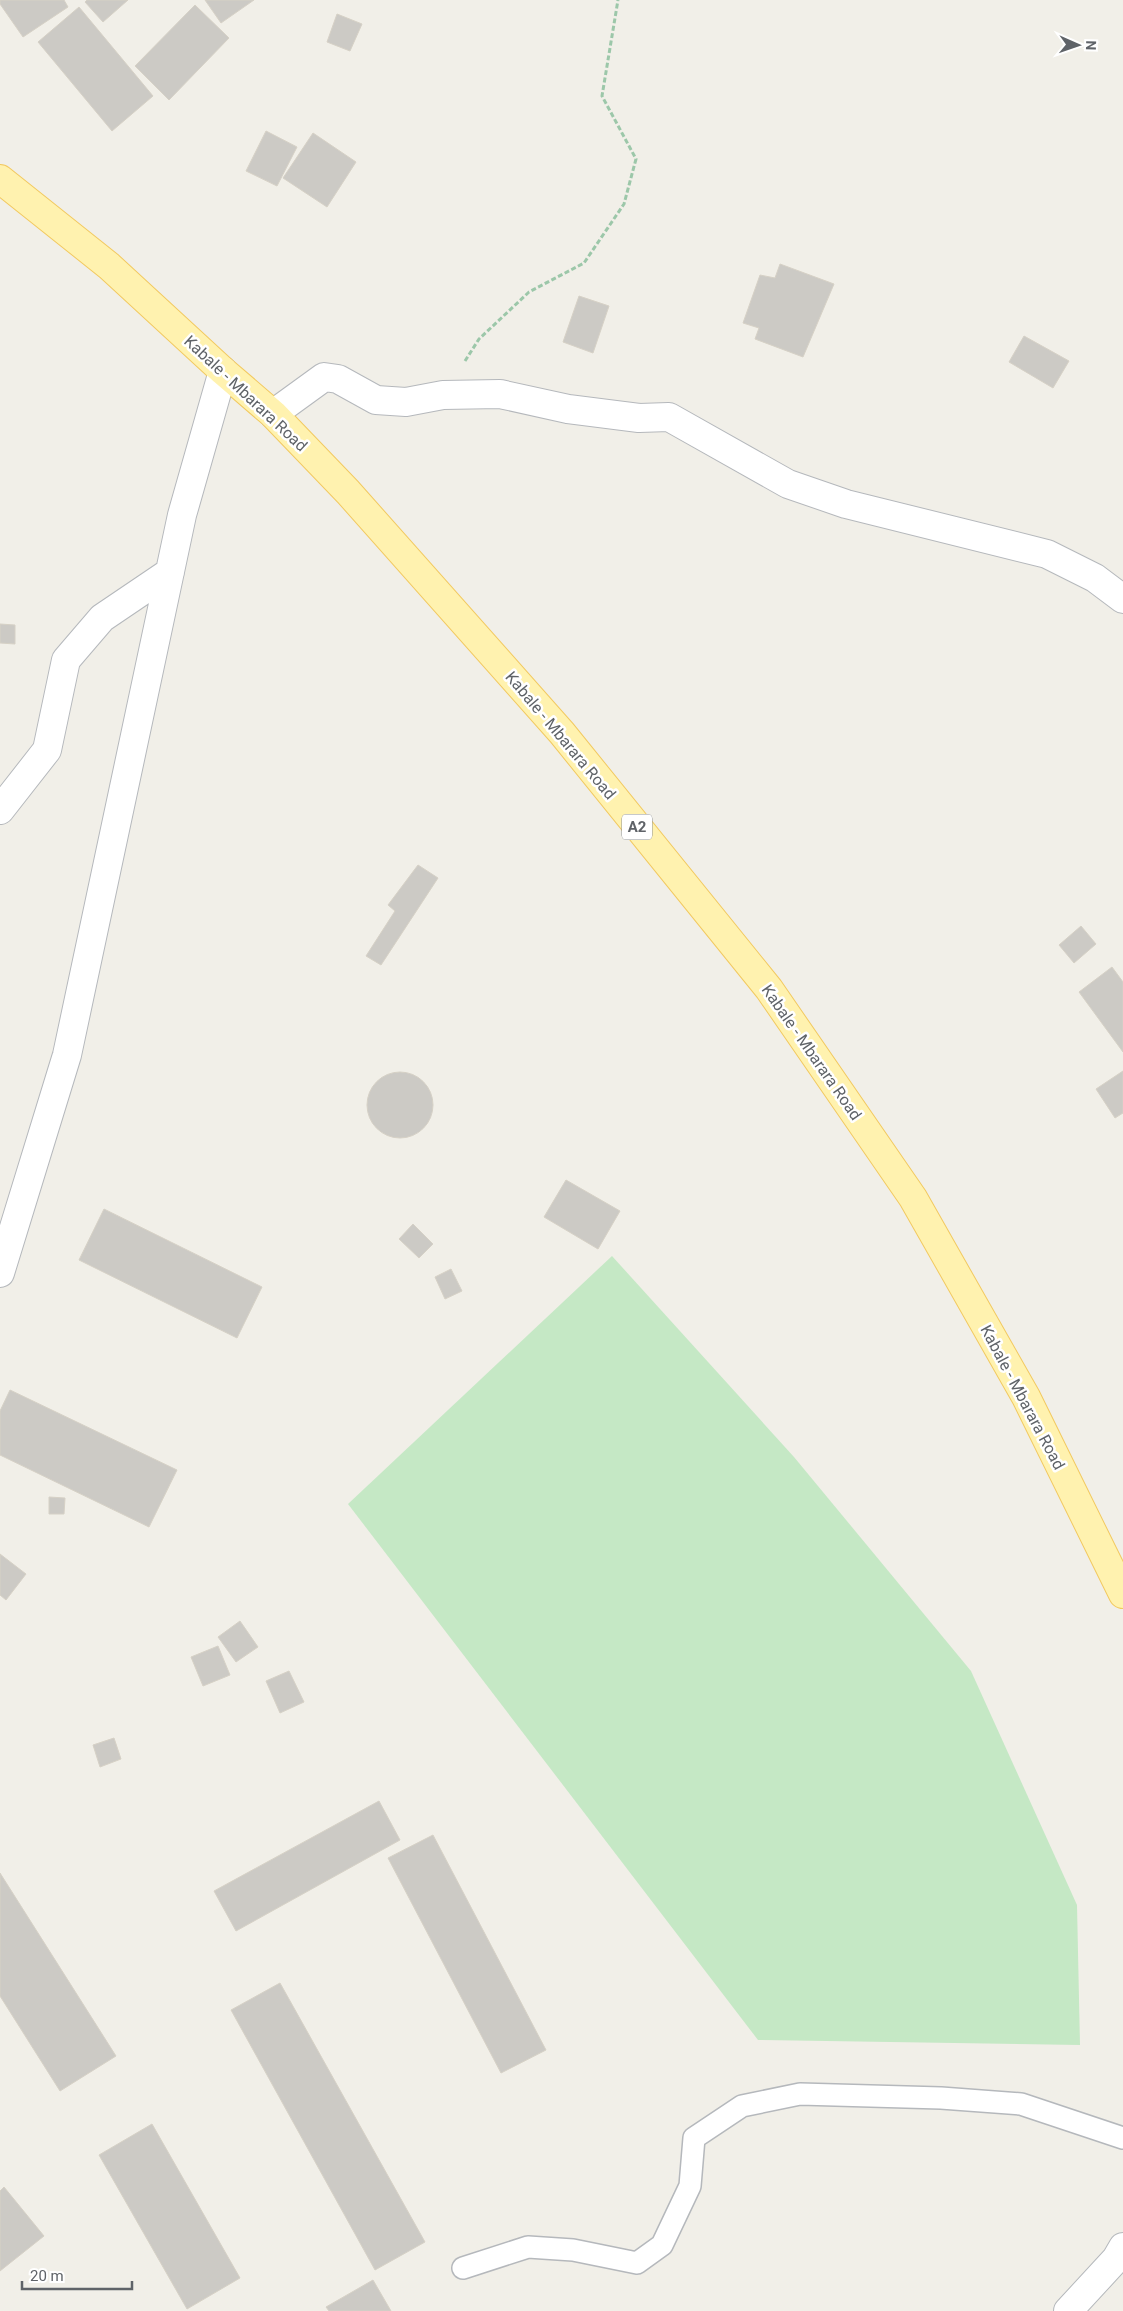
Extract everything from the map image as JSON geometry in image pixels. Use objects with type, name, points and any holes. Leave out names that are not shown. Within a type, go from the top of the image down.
[{"type":"main road","name":"Kabale - Mbarara Road","points":[[0,179],[109,266],[223,371],[273,414],[368,514],[562,733],[768,990],[913,1198],[1026,1397],[1123,1594]]},
{"type":"street","points":[[0,1274],[67,1055],[182,515],[223,371]]},
{"type":"street","points":[[273,414],[324,377],[338,379],[376,400],[406,402],[443,395],[500,394],[568,409],[639,418],[669,417],[788,484],[846,504],[1047,554],[1095,578],[1123,599]]},
{"type":"street","points":[[0,810],[46,750],[66,660],[102,618],[170,572]]},
{"type":"street","points":[[1068,2311],[1116,2259],[1123,2247]]},
{"type":"lane","points":[[463,2268],[528,2247],[573,2250],[637,2263],[662,2244],[690,2186],[694,2138],[742,2106],[800,2094],[941,2098],[1020,2104],[1123,2138]]},
{"type":"path","points":[[443,395],[479,339],[530,292],[584,263],[624,204],[636,158],[602,96],[618,0]]},
{"type":"green space","points":[[612,1256],[794,1457],[971,1671],[1077,1905],[1080,2045],[758,2040],[348,1504]]},
{"type":"building","points":[[0,0],[64,0],[68,7],[23,37],[0,4]]},
{"type":"building","points":[[87,0],[128,0],[103,22],[85,2]]},
{"type":"building","points":[[205,0],[254,0],[221,23]]},
{"type":"building","points":[[195,5],[229,38],[169,100],[135,66]]},
{"type":"building","points":[[79,7],[153,96],[112,131],[38,42]]},
{"type":"building","points":[[337,14],[362,24],[350,51],[327,42]]},
{"type":"building","points":[[266,131],[297,147],[277,186],[246,171]]},
{"type":"building","points":[[313,133],[356,162],[327,207],[283,178]]},
{"type":"building","points":[[780,264],[834,284],[803,357],[755,339],[759,328],[743,323],[760,275],[775,278]]},
{"type":"building","points":[[579,296],[609,306],[593,353],[563,342]]},
{"type":"building","points":[[1024,336],[1069,361],[1053,388],[1009,362]]},
{"type":"building","points":[[0,624],[15,625],[15,644],[0,643]]},
{"type":"building","points":[[418,865],[438,878],[381,965],[366,956],[395,911],[388,905]]},
{"type":"building","points":[[1081,926],[1096,944],[1074,963],[1059,945]]},
{"type":"building","points":[[1112,967],[1123,982],[1123,1052],[1079,992]]},
{"type":"building","points":[[1123,1071],[1123,1113],[1115,1118],[1096,1089]]},
{"type":"building","points":[[394,1072],[406,1072],[424,1081],[431,1092],[433,1105],[431,1118],[424,1129],[413,1136],[394,1138],[381,1133],[372,1124],[367,1111],[367,1099],[372,1086],[381,1077]]},
{"type":"building","points":[[566,1180],[620,1211],[598,1249],[544,1217]]},
{"type":"building","points":[[104,1209],[262,1287],[237,1338],[79,1260]]},
{"type":"building","points":[[413,1224],[433,1244],[419,1258],[399,1239]]},
{"type":"building","points":[[451,1269],[462,1291],[445,1299],[435,1277]]},
{"type":"building","points":[[10,1390],[177,1470],[149,1527],[0,1455],[0,1411]]},
{"type":"building","points":[[49,1497],[65,1498],[64,1514],[49,1514]]},
{"type":"building","points":[[0,1554],[26,1574],[6,1600],[0,1595]]},
{"type":"building","points":[[240,1621],[258,1647],[236,1662],[218,1637]]},
{"type":"building","points":[[218,1646],[230,1675],[203,1686],[191,1657]]},
{"type":"building","points":[[289,1671],[304,1702],[280,1713],[266,1681]]},
{"type":"building","points":[[114,1738],[121,1759],[100,1767],[93,1745]]},
{"type":"building","points":[[379,1801],[400,1840],[236,1931],[214,1891]]},
{"type":"building","points":[[433,1835],[546,2050],[501,2073],[388,1858]]},
{"type":"building","points":[[0,1873],[116,2056],[60,2091],[0,1996]]},
{"type":"building","points":[[280,1983],[425,2242],[375,2270],[231,2010]]},
{"type":"building","points":[[152,2124],[240,2278],[187,2309],[99,2155]]},
{"type":"building","points":[[4,2187],[44,2236],[0,2271],[0,2191]]},
{"type":"building","points":[[373,2280],[391,2311],[329,2311],[326,2307]]}]
